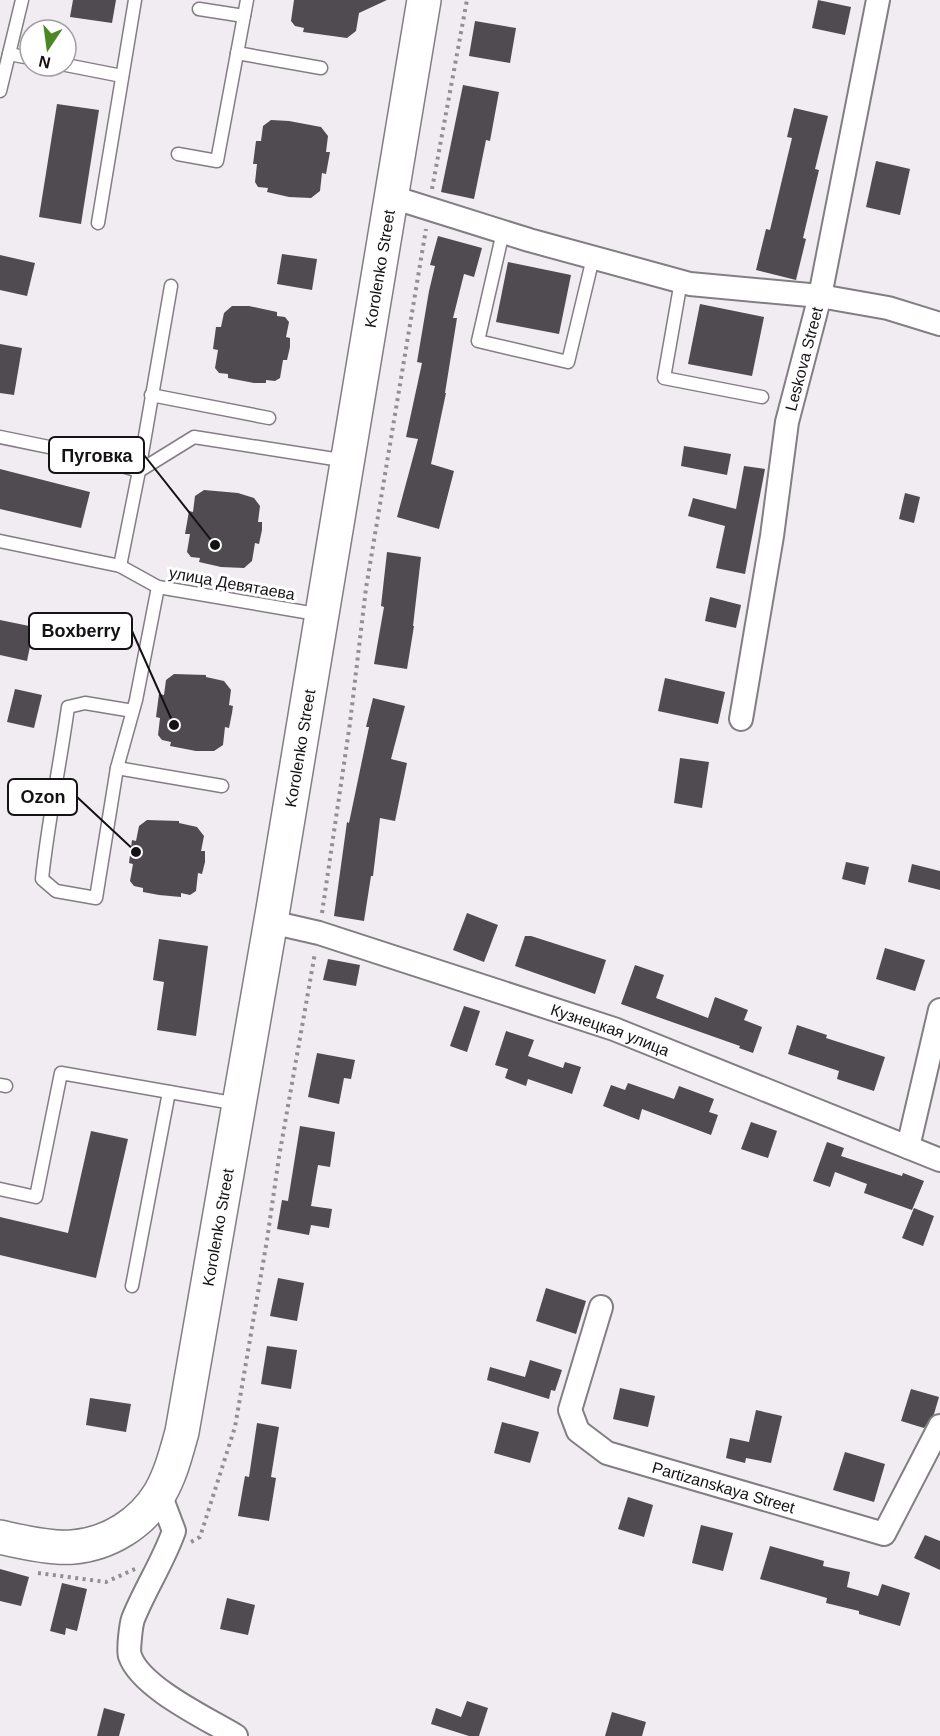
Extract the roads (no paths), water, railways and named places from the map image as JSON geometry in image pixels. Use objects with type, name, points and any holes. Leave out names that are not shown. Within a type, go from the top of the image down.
[{"type":"street","name":"Korolenko Street","points":[[0,1537],[73,1547],[113,1537],[141,1518],[160,1494],[171,1470],[182,1432],[271,922],[424,0]]},
{"type":"street","name":"Leskova Street","points":[[741,719],[772,536],[787,422],[820,296],[878,0]]},
{"type":"street","points":[[392,197],[503,232],[681,281],[820,296],[888,308],[940,324]]},
{"type":"street","name":"Кузнецкая улица","points":[[271,922],[319,933],[614,1029],[940,1160]]},
{"type":"street","points":[[908,1147],[940,1010]]},
{"type":"street","name":"Partizanskaya Street","points":[[601,1307],[570,1410],[578,1431],[607,1453],[884,1534],[940,1426]]},
{"type":"street","points":[[160,1494],[174,1531],[165,1555],[132,1622],[130,1655],[143,1677],[173,1699],[236,1736]]},
{"type":"lane","points":[[0,91],[22,0]]},
{"type":"lane","points":[[98,223],[135,0]]},
{"type":"lane","points":[[177,154],[217,161],[247,0]]},
{"type":"lane","points":[[199,9],[244,16]]},
{"type":"lane","points":[[237,53],[321,68]]},
{"type":"lane","points":[[9,54],[18,56]]},
{"type":"lane","points":[[78,67],[122,76]]},
{"type":"lane","points":[[503,232],[478,341],[568,362],[593,258]]},
{"type":"lane","points":[[681,281],[664,378],[762,397]]},
{"type":"lane","points":[[120,566],[171,286]]},
{"type":"lane","points":[[151,395],[269,418]]},
{"type":"lane","points":[[0,437],[82,454],[139,471],[194,437],[348,461]]},
{"type":"lane","name":"улица Девятаева","points":[[0,541],[120,566],[158,587],[322,615]]},
{"type":"lane","points":[[133,711],[85,703],[68,707],[42,879],[56,891],[96,898],[117,768],[133,711],[158,587]]},
{"type":"lane","points":[[117,768],[222,786]]},
{"type":"lane","points":[[0,1189],[36,1197],[61,1073],[239,1105]]},
{"type":"lane","points":[[132,1286],[169,1092]]},
{"type":"place","name":"Пуговка","points":[[215,545]]},
{"type":"place","name":"Boxberry","points":[[174,725]]},
{"type":"place","name":"Ozon","points":[[136,852]]}]
